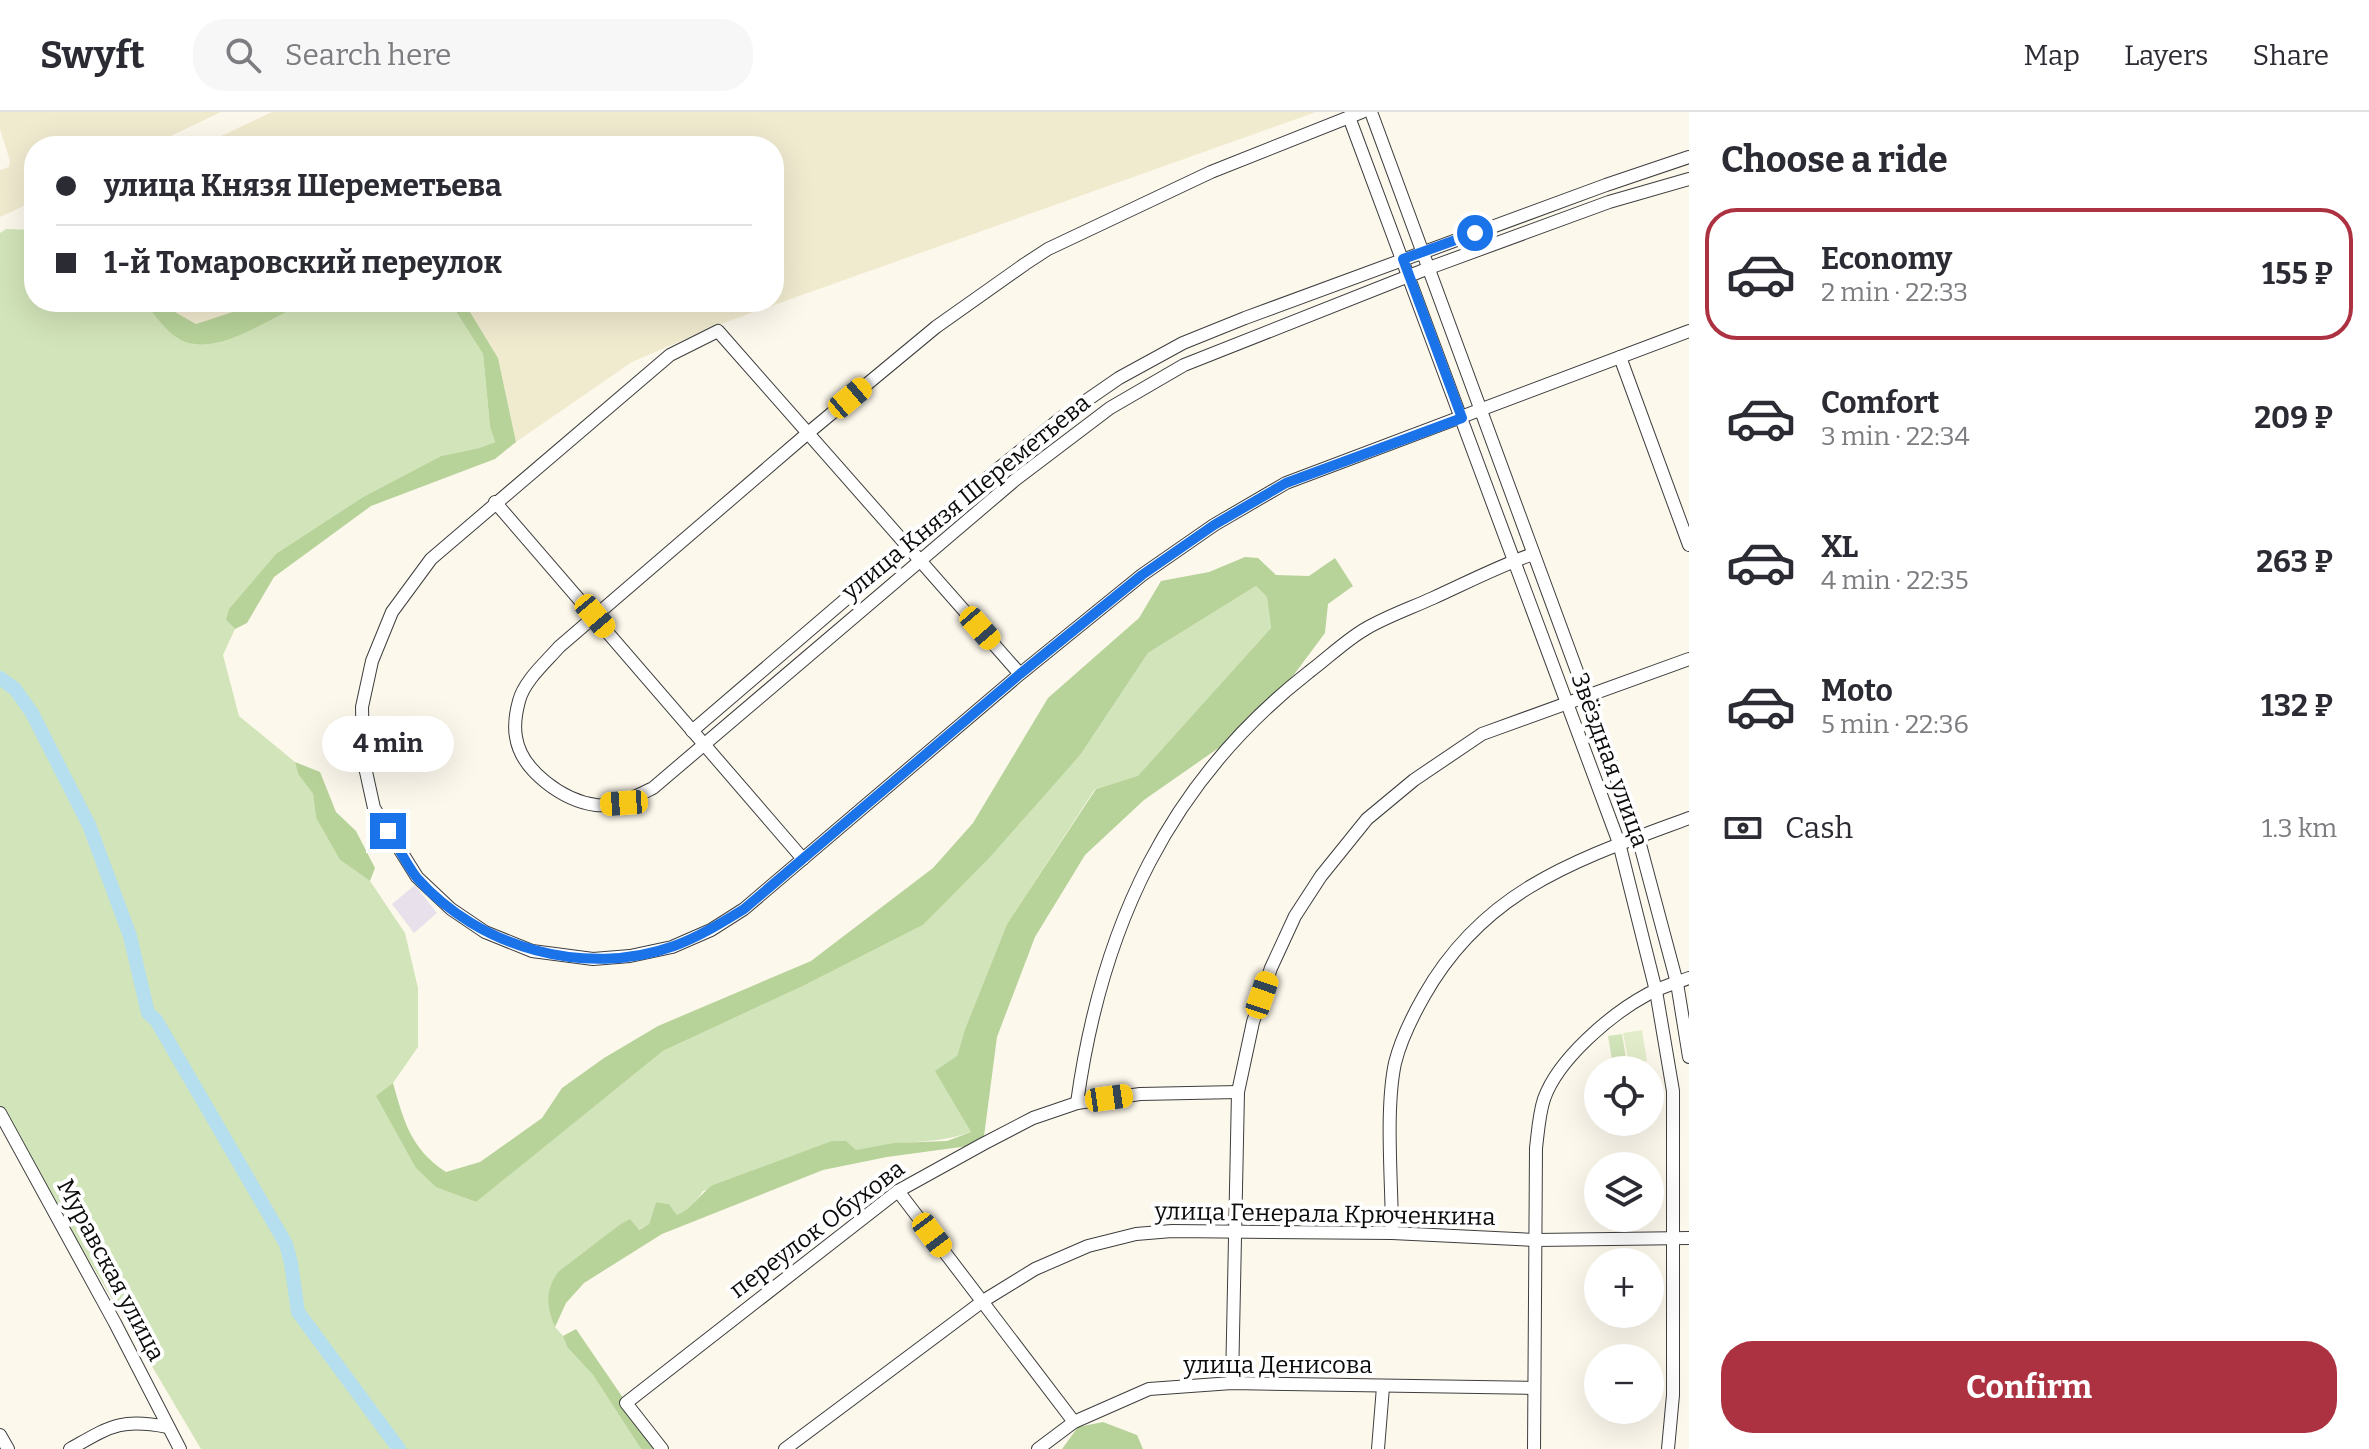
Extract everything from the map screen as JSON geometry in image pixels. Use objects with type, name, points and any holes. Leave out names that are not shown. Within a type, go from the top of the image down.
[{"type":"street","points":[[595,616],[936,327],[1048,249],[1211,172],[1362,112]]},
{"type":"street","name":"Звёздная улица","points":[[1371,112],[1638,837],[1683,980],[1689,1057]]},
{"type":"street","name":"Звёздная улица","points":[[1349,117],[1619,843],[1656,991],[1673,1091],[1673,1395],[1668,1449]]},
{"type":"street","name":"улица Князя Шереметьева","points":[[692,731],[1061,418],[1119,378],[1183,343],[1403,259],[1689,157]]},
{"type":"street","name":"улица Князя Шереметьева","points":[[595,616],[559,647],[520,697],[516,739],[538,776],[563,795],[596,805],[624,803],[653,788],[1015,480],[1098,417],[1184,365],[1429,268],[1609,202],[1689,179]]},
{"type":"street","points":[[1020,674],[718,331],[670,355],[431,559],[392,612],[372,661],[362,707],[363,758],[374,808],[417,877],[451,909],[485,932],[532,951],[593,959],[630,956],[672,947],[711,930],[744,909],[1020,674],[1142,575],[1214,525],[1286,483],[1689,331]]},
{"type":"street","points":[[1620,357],[1689,545]]},
{"type":"street","points":[[495,502],[803,859]]},
{"type":"street","points":[[1077,1103],[1085,1043],[1105,969],[1137,885],[1174,817],[1240,733],[1278,696],[1364,629],[1533,554]]},
{"type":"street","points":[[1232,1383],[1238,1092],[1253,1022],[1271,968],[1295,916],[1321,876],[1367,819],[1414,780],[1482,734],[1689,659]]},
{"type":"street","points":[[1392,1233],[1391,1111],[1395,1064],[1410,1019],[1436,974],[1457,946],[1496,908],[1529,886],[1619,843],[1689,818]]},
{"type":"street","points":[[1534,1449],[1536,1148],[1544,1100],[1555,1077],[1584,1043],[1614,1016],[1656,991],[1683,980]]},
{"type":"street","name":"переулок Обухова","points":[[662,1449],[626,1403],[898,1191],[1033,1118],[1077,1103],[1140,1094],[1238,1092]]},
{"type":"street","name":"Муравская улица","points":[[0,1113],[4,1130],[180,1449]]},
{"type":"street","points":[[898,1191],[1074,1422]]},
{"type":"street","name":"улица Генерала Крюченкина","points":[[785,1449],[983,1301],[1035,1269],[1088,1246],[1136,1234],[1172,1231],[1392,1233],[1536,1240],[1689,1238]]},
{"type":"street","name":"улица Денисова","points":[[1038,1449],[1074,1422],[1149,1389],[1232,1383],[1534,1388]]},
{"type":"street","points":[[1378,1449],[1383,1387]]},
{"type":"street","points":[[70,1449],[112,1426],[126,1422],[168,1427]]},
{"type":"street","points":[[0,1435],[8,1449]]},
{"type":"shaded area","points":[[0,112],[221,112],[171,136],[24,136],[24,206],[0,217],[0,170],[9,167],[10,161],[0,129]]},
{"type":"shaded area","points":[[272,112],[1316,112],[784,301],[784,136],[221,136]]},
{"type":"shaded area","points":[[175,312],[233,312],[196,324]]},
{"type":"shaded area","points":[[470,312],[754,312],[632,362],[516,442],[498,358]]},
{"type":"shaded area","points":[[415,885],[437,913],[414,933],[392,904]]},
{"type":"green space","points":[[6,229],[24,230],[24,312],[153,312],[178,339],[274,312],[456,312],[483,354],[490,427],[495,442],[441,456],[363,497],[277,553],[226,620],[235,629],[223,655],[239,716],[295,762],[298,774],[313,794],[316,818],[340,860],[370,881],[405,933],[418,988],[418,1047],[393,1083],[377,1097],[449,1191],[475,1202],[663,1051],[803,986],[923,925],[1081,754],[1148,653],[1256,586],[1267,597],[1271,628],[1138,777],[1095,789],[1007,924],[957,1056],[955,1103],[971,1132],[853,1151],[703,1191],[689,1211],[677,1215],[669,1204],[656,1202],[649,1224],[638,1230],[630,1220],[619,1225],[559,1271],[555,1327],[567,1347],[593,1375],[641,1449],[201,1449],[0,1110],[0,233]]},
{"type":"green space","points":[[152,312],[175,312],[196,324],[233,312],[286,312],[245,333],[211,344],[194,344],[179,339]]},
{"type":"green space","points":[[456,312],[470,312],[498,358],[516,442],[495,459],[371,506],[274,577],[247,623],[235,629],[226,620],[229,609],[277,553],[363,497],[441,456],[495,442],[490,427],[483,354]]},
{"type":"green space","points":[[1245,557],[1258,558],[1276,575],[1309,576],[1335,558],[1353,586],[1328,604],[1325,633],[1278,696],[1240,733],[1144,800],[1085,855],[1035,937],[997,1037],[983,1144],[887,1157],[823,1170],[662,1234],[584,1283],[566,1303],[555,1327],[548,1298],[559,1271],[630,1219],[639,1230],[649,1224],[656,1202],[669,1204],[677,1215],[713,1185],[832,1141],[846,1141],[856,1150],[894,1143],[947,1141],[971,1132],[935,1071],[957,1056],[1007,924],[1096,789],[1138,776],[1271,628],[1267,597],[1256,586],[1148,653],[1081,754],[990,857],[923,925],[803,986],[663,1051],[476,1202],[436,1187],[416,1168],[376,1096],[393,1083],[410,1134],[424,1154],[446,1172],[480,1162],[542,1118],[562,1088],[604,1058],[658,1026],[811,961],[933,868],[973,823],[1048,698],[1139,618],[1161,581],[1209,572]]},
{"type":"green space","points":[[295,762],[320,772],[336,812],[356,831],[375,868],[370,881],[340,860],[316,818],[313,794],[298,774]]},
{"type":"green space","points":[[1642,1030],[1646,1056],[1627,1056],[1623,1033]]},
{"type":"green space","points":[[1622,1034],[1626,1056],[1611,1056],[1608,1036]]},
{"type":"green space","points":[[576,1329],[658,1449],[641,1449],[593,1375],[567,1347],[563,1336]]},
{"type":"green space","points":[[1103,1422],[1137,1435],[1143,1449],[1062,1449],[1078,1427]]},
{"type":"waterway","points":[[0,678],[15,689],[32,713],[89,825],[130,936],[148,1013],[156,1020],[286,1244],[298,1312],[399,1449]]},
{"type":"route","points":[[388,831],[417,877],[451,909],[485,932],[532,951],[593,959],[630,956],[672,947],[711,930],[744,909],[1020,674],[1142,575],[1214,525],[1286,483],[1462,418],[1403,259],[1475,233]]}]
